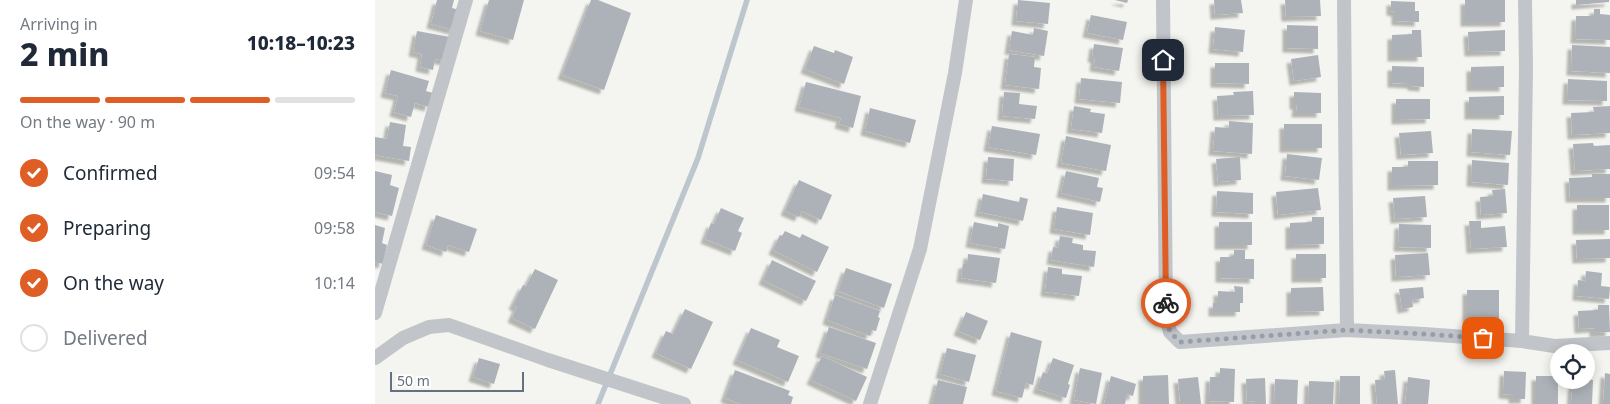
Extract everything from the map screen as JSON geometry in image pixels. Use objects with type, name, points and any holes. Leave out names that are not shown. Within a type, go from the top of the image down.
[{"type":"street","points":[[375,313],[466,0]]},
{"type":"street","points":[[870,404],[920,249],[955,73],[966,0]]},
{"type":"street","points":[[1163,0],[1166,317],[1170,332],[1180,342],[1347,330],[1522,341],[1554,346],[1610,343]]},
{"type":"street","points":[[1344,0],[1347,330]]},
{"type":"street","points":[[1522,341],[1526,68],[1525,0]]},
{"type":"street","points":[[375,358],[403,338],[429,327],[449,325],[684,404]]},
{"type":"building","points":[[437,0],[454,0],[452,8],[459,10],[454,30],[431,24]]},
{"type":"building","points":[[489,0],[524,0],[513,40],[480,31]]},
{"type":"building","points":[[591,0],[598,0],[631,13],[604,90],[562,75]]},
{"type":"building","points":[[1018,0],[1050,3],[1048,24],[1016,21]]},
{"type":"building","points":[[1115,0],[1128,0],[1127,3]]},
{"type":"building","points":[[1214,0],[1241,0],[1243,13],[1215,15]]},
{"type":"building","points":[[1285,0],[1320,0],[1321,16],[1286,17]]},
{"type":"building","points":[[1465,0],[1505,0],[1505,22],[1465,22]]},
{"type":"building","points":[[1576,0],[1609,0],[1609,2],[1576,5]]},
{"type":"building","points":[[1391,1],[1415,2],[1415,11],[1419,11],[1419,22],[1396,21],[1396,12],[1391,11]]},
{"type":"building","points":[[1594,9],[1600,9],[1600,14],[1610,15],[1610,40],[1575,39],[1576,16],[1594,16]]},
{"type":"building","points":[[1091,15],[1127,22],[1123,40],[1087,33]]},
{"type":"building","points":[[1287,25],[1318,26],[1318,49],[1287,48]]},
{"type":"building","points":[[1215,27],[1245,30],[1243,52],[1213,49]]},
{"type":"building","points":[[1034,28],[1048,31],[1044,56],[1009,50],[1012,31],[1033,35]]},
{"type":"building","points":[[1412,30],[1421,30],[1422,57],[1392,57],[1392,35],[1412,34]]},
{"type":"building","points":[[1505,30],[1505,51],[1469,52],[1468,32]]},
{"type":"building","points":[[417,31],[450,37],[446,61],[435,59],[433,70],[420,67],[422,54],[413,52]]},
{"type":"building","points":[[1094,44],[1123,48],[1119,71],[1094,67],[1095,58],[1092,58]]},
{"type":"building","points":[[1572,45],[1610,47],[1610,73],[1571,71]]},
{"type":"building","points":[[814,46],[834,53],[835,50],[853,57],[844,84],[805,69]]},
{"type":"building","points":[[1009,54],[1035,57],[1034,67],[1041,68],[1039,89],[1005,85]]},
{"type":"building","points":[[1318,55],[1321,77],[1294,81],[1291,59]]},
{"type":"building","points":[[1215,63],[1249,63],[1249,84],[1215,83]]},
{"type":"building","points":[[1392,66],[1424,67],[1424,87],[1392,83]]},
{"type":"building","points":[[1504,66],[1504,87],[1471,87],[1471,67]]},
{"type":"building","points":[[391,70],[429,81],[426,91],[433,93],[429,107],[415,103],[411,117],[394,112],[398,96],[385,93]]},
{"type":"building","points":[[1081,78],[1122,82],[1120,103],[1079,99]]},
{"type":"building","points":[[1568,79],[1607,81],[1607,101],[1567,100]]},
{"type":"building","points":[[806,82],[861,96],[853,128],[839,124],[841,118],[799,107]]},
{"type":"building","points":[[1253,91],[1254,115],[1218,116],[1217,96],[1234,95],[1233,92]]},
{"type":"building","points":[[1004,92],[1020,93],[1019,104],[1037,106],[1035,119],[1002,116]]},
{"type":"building","points":[[1294,92],[1321,93],[1321,113],[1296,113],[1297,105],[1294,105]]},
{"type":"building","points":[[1504,96],[1504,115],[1469,115],[1469,97]]},
{"type":"building","points":[[1396,99],[1430,99],[1430,119],[1396,120]]},
{"type":"building","points":[[1074,106],[1091,109],[1090,112],[1105,114],[1102,133],[1071,129]]},
{"type":"building","points":[[1610,106],[1610,133],[1572,135],[1571,113],[1594,112],[1593,107]]},
{"type":"building","points":[[870,108],[916,120],[910,143],[865,131]]},
{"type":"building","points":[[1229,121],[1253,123],[1252,154],[1213,151],[1215,127],[1229,128]]},
{"type":"building","points":[[390,122],[406,125],[403,146],[411,147],[409,161],[375,155],[375,137],[387,139]]},
{"type":"building","points":[[1284,124],[1322,124],[1322,148],[1284,148]]},
{"type":"building","points":[[992,126],[1040,134],[1036,155],[988,147]]},
{"type":"building","points":[[1472,129],[1512,131],[1510,155],[1471,152]]},
{"type":"building","points":[[1431,131],[1433,153],[1401,155],[1399,133]]},
{"type":"building","points":[[1066,136],[1111,145],[1106,171],[1061,163]]},
{"type":"building","points":[[1593,143],[1594,146],[1610,145],[1610,169],[1575,171],[1573,144]]},
{"type":"building","points":[[1287,154],[1322,158],[1319,180],[1285,176]]},
{"type":"building","points":[[988,157],[1014,159],[1013,181],[986,179]]},
{"type":"building","points":[[1240,157],[1241,180],[1218,182],[1216,159]]},
{"type":"building","points":[[1472,160],[1509,163],[1508,185],[1471,182]]},
{"type":"building","points":[[1408,161],[1438,161],[1438,185],[1392,186],[1392,167],[1408,167]]},
{"type":"building","points":[[375,171],[392,175],[390,185],[399,188],[392,216],[375,212]]},
{"type":"building","points":[[1066,171],[1099,178],[1097,187],[1103,188],[1100,202],[1061,193]]},
{"type":"building","points":[[1592,174],[1610,174],[1610,198],[1570,198],[1569,178],[1592,177]]},
{"type":"building","points":[[799,180],[832,195],[821,220],[802,211],[799,217],[785,211]]},
{"type":"building","points":[[1318,188],[1321,210],[1278,215],[1276,192]]},
{"type":"building","points":[[1505,189],[1507,213],[1481,215],[1480,197],[1493,196],[1492,190]]},
{"type":"building","points":[[1217,191],[1253,193],[1253,214],[1216,212]]},
{"type":"building","points":[[983,194],[1019,202],[1020,197],[1028,199],[1023,221],[979,212]]},
{"type":"building","points":[[1425,196],[1427,217],[1395,219],[1393,198]]},
{"type":"building","points":[[1577,205],[1609,205],[1609,230],[1577,230]]},
{"type":"building","points":[[1057,207],[1093,213],[1090,235],[1054,229]]},
{"type":"building","points":[[721,208],[744,218],[738,231],[742,233],[735,251],[705,239],[711,223],[714,224]]},
{"type":"building","points":[[436,215],[477,229],[469,252],[448,245],[446,252],[426,245]]},
{"type":"building","points":[[1312,217],[1324,217],[1324,244],[1290,245],[1290,223],[1312,222]]},
{"type":"building","points":[[1469,221],[1481,221],[1481,228],[1505,226],[1507,247],[1471,249]]},
{"type":"building","points":[[974,222],[998,227],[998,223],[1009,226],[1005,249],[970,243]]},
{"type":"building","points":[[1219,222],[1252,222],[1252,245],[1219,245]]},
{"type":"building","points":[[1399,224],[1431,225],[1431,248],[1398,247]]},
{"type":"building","points":[[375,225],[385,228],[382,243],[387,245],[383,264],[375,262]]},
{"type":"building","points":[[785,231],[800,238],[802,234],[829,247],[817,272],[773,250],[780,235],[782,236]]},
{"type":"building","points":[[1060,236],[1073,238],[1072,243],[1083,245],[1083,250],[1096,251],[1094,267],[1051,260],[1053,247],[1058,248]]},
{"type":"building","points":[[1610,239],[1610,258],[1577,259],[1576,240]]},
{"type":"building","points":[[1234,250],[1245,250],[1245,259],[1254,259],[1254,279],[1220,278],[1220,257],[1234,257]]},
{"type":"building","points":[[1428,253],[1430,275],[1396,277],[1395,255]]},
{"type":"building","points":[[968,254],[1000,258],[996,283],[961,278],[963,264],[967,264]]},
{"type":"building","points":[[1296,254],[1326,254],[1326,278],[1296,278]]},
{"type":"building","points":[[772,260],[816,281],[806,301],[763,280]]},
{"type":"building","points":[[1048,267],[1062,269],[1062,274],[1082,276],[1079,296],[1045,292]]},
{"type":"building","points":[[846,268],[892,284],[884,308],[838,291]]},
{"type":"building","points":[[535,269],[558,280],[535,329],[512,318],[517,307],[513,305],[523,285],[526,286]]},
{"type":"building","points":[[1586,271],[1602,273],[1601,286],[1610,287],[1609,299],[1577,296],[1578,280],[1585,281]]},
{"type":"building","points":[[1234,286],[1243,287],[1243,303],[1240,303],[1240,312],[1213,312],[1213,303],[1218,303],[1218,291],[1235,292]]},
{"type":"building","points":[[1323,287],[1324,311],[1291,312],[1291,288]]},
{"type":"building","points":[[1423,287],[1424,298],[1412,300],[1413,307],[1402,309],[1399,289]]},
{"type":"building","points":[[1467,290],[1499,290],[1499,318],[1467,318]]},
{"type":"building","points":[[835,295],[880,311],[876,331],[872,330],[870,336],[827,320]]},
{"type":"building","points":[[1598,305],[1609,305],[1610,332],[1594,333],[1594,328],[1579,329],[1578,311],[1598,310]]},
{"type":"building","points":[[685,309],[713,322],[691,369],[656,353],[666,331],[673,334]]},
{"type":"building","points":[[966,312],[988,321],[980,340],[958,331]]},
{"type":"building","points":[[829,327],[876,343],[867,369],[820,353]]},
{"type":"building","points":[[751,328],[780,340],[777,347],[799,356],[788,382],[737,360]]},
{"type":"building","points":[[1011,332],[1042,341],[1033,385],[1026,383],[1022,398],[996,391]]},
{"type":"building","points":[[947,348],[976,355],[969,382],[940,374]]},
{"type":"building","points":[[822,356],[867,377],[856,401],[811,380]]},
{"type":"building","points":[[479,358],[500,364],[494,384],[473,377]]},
{"type":"building","points":[[1053,358],[1074,365],[1066,398],[1037,389],[1043,372],[1047,374]]},
{"type":"building","points":[[1080,368],[1102,373],[1096,404],[1074,400]]},
{"type":"building","points":[[1220,368],[1235,369],[1234,402],[1209,401],[1210,377],[1220,377]]},
{"type":"building","points":[[735,370],[790,391],[788,395],[793,397],[791,404],[740,404],[725,398]]},
{"type":"building","points":[[1395,370],[1398,404],[1377,404],[1375,380],[1385,379],[1384,371]]},
{"type":"building","points":[[1504,371],[1526,372],[1525,399],[1513,399],[1513,395],[1503,394]]},
{"type":"building","points":[[1605,373],[1610,374],[1610,404],[1603,404]]},
{"type":"building","points":[[1168,375],[1169,404],[1143,404],[1143,376]]},
{"type":"building","points":[[1111,376],[1136,384],[1133,396],[1127,394],[1125,404],[1104,404]]},
{"type":"building","points":[[1340,376],[1360,376],[1360,404],[1339,404]]},
{"type":"building","points":[[1536,376],[1550,376],[1550,389],[1558,389],[1558,404],[1536,404]]},
{"type":"building","points":[[1198,377],[1201,404],[1180,402],[1178,379]]},
{"type":"building","points":[[1408,377],[1430,380],[1428,404],[1405,404]]},
{"type":"building","points":[[1265,378],[1266,404],[1255,404],[1255,401],[1247,402],[1246,379]]},
{"type":"building","points":[[1275,379],[1298,380],[1297,404],[1274,404]]},
{"type":"building","points":[[938,380],[967,387],[963,404],[932,404]]},
{"type":"building","points":[[1309,381],[1334,382],[1333,404],[1308,404]]},
{"type":"building","points":[[1572,389],[1593,389],[1592,404],[1571,404]]},
{"type":"waterway","points":[[598,404],[698,158],[747,0]]},
{"type":"way so far","points":[[1166,303],[1166,317],[1170,332],[1180,342],[1347,330],[1483,338]]},
{"type":"route","points":[[1163,60],[1166,303]]}]
